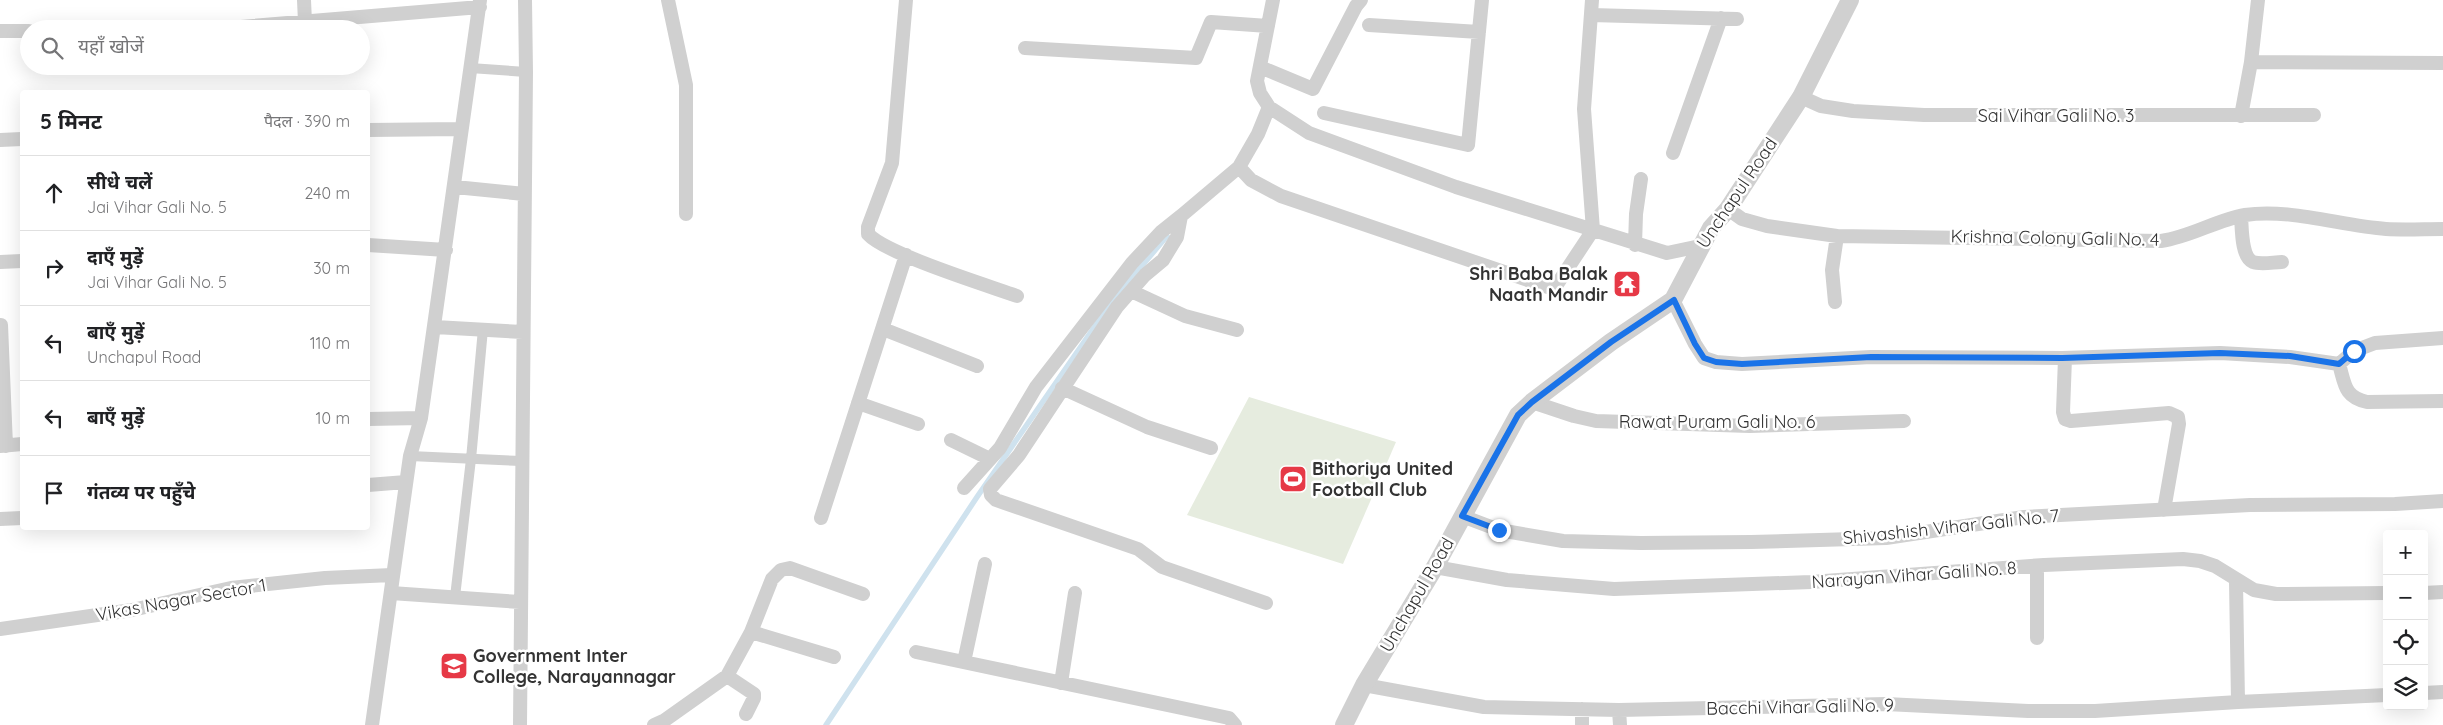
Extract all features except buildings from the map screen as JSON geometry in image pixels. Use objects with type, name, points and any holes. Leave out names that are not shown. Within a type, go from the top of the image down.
[{"type":"street","points":[[304,0],[305,20]]},
{"type":"street","points":[[520,725],[525,0]]},
{"type":"street","points":[[668,0],[686,85],[686,214]]},
{"type":"street","points":[[906,0],[892,163],[868,227],[868,234],[874,240],[906,255],[1017,296]]},
{"type":"street","points":[[1272,0],[1257,81],[1260,93],[1269,107],[1309,133],[1456,187],[1635,245],[1666,253],[1700,246]]},
{"type":"street","points":[[1260,67],[1313,89],[1356,6],[1361,0]]},
{"type":"street","points":[[1324,113],[1468,145],[1482,0]]},
{"type":"street","points":[[1239,168],[1251,180],[1281,196],[1554,289],[1593,230],[1584,109],[1592,0]]},
{"type":"street","name":"Unchapul Road","points":[[1344,725],[1364,685],[1435,567],[1518,415],[1532,402],[1611,342],[1674,300],[1686,280],[1700,246],[1711,228],[1728,209],[1801,97],[1850,0]]},
{"type":"street","points":[[2241,116],[2251,62],[2258,0]]},
{"type":"street","points":[[323,20],[480,3],[435,327],[421,418],[410,456],[372,725]]},
{"type":"street","points":[[1591,15],[1737,18]]},
{"type":"street","points":[[1673,153],[1721,18]]},
{"type":"street","points":[[1025,48],[1196,58],[1211,22],[1268,26]]},
{"type":"street","points":[[1369,25],[1479,32]]},
{"type":"street","points":[[0,31],[20,31]]},
{"type":"street","points":[[2251,62],[2443,63]]},
{"type":"street","points":[[470,68],[526,72]]},
{"type":"street","name":"Sai Vihar Gali No. 3","points":[[1801,97],[1821,106],[1845,110],[1916,115],[2314,115]]},
{"type":"street","points":[[964,488],[1009,434],[1036,387],[1132,263],[1161,232],[1239,168],[1258,134],[1269,107]]},
{"type":"street","points":[[370,130],[461,129]]},
{"type":"street","points":[[0,140],[20,139]]},
{"type":"street","points":[[1635,245],[1636,214],[1641,179]]},
{"type":"street","points":[[455,188],[524,194]]},
{"type":"street","name":"Krishna Colony Gali No. 4","points":[[1728,209],[1742,219],[1767,226],[1837,236],[2161,241],[2187,235],[2222,220],[2241,216],[2268,214],[2324,219],[2385,229],[2443,229]]},
{"type":"street","points":[[1181,216],[1177,237],[1163,260],[1131,290],[1094,338],[1019,455],[990,489],[991,495],[996,500],[1138,549],[1162,567],[1266,603]]},
{"type":"street","points":[[2241,216],[2246,256],[2252,262],[2282,262]]},
{"type":"street","points":[[1835,302],[1832,270],[1837,236]]},
{"type":"street","points":[[370,245],[446,250]]},
{"type":"street","points":[[821,518],[906,255]]},
{"type":"street","points":[[0,262],[20,261]]},
{"type":"street","points":[[1131,290],[1185,316],[1237,330]]},
{"type":"street","points":[[1674,300],[1695,344],[1704,358],[1716,362],[1742,364],[1871,357],[2065,358],[2220,353],[2290,356],[2339,364]]},
{"type":"street","points":[[1,325],[3,446],[20,444]]},
{"type":"street","points":[[435,327],[523,332]]},
{"type":"street","points":[[455,597],[471,459],[483,329]]},
{"type":"street","points":[[882,329],[977,366]]},
{"type":"street","points":[[2339,364],[2354,351],[2375,343],[2443,338]]},
{"type":"street","points":[[2065,358],[2063,412],[2065,419],[2071,421],[2169,413],[2178,417],[2179,424],[2164,510]]},
{"type":"street","points":[[2339,364],[2348,391],[2355,399],[2367,402],[2443,401]]},
{"type":"street","points":[[1062,388],[1147,427],[1211,448]]},
{"type":"street","name":"Rawat Puram Gali No. 6","points":[[1532,402],[1596,421],[1750,426],[1904,420]]},
{"type":"street","points":[[858,403],[918,424]]},
{"type":"street","points":[[370,419],[421,418]]},
{"type":"street","points":[[951,440],[990,458]]},
{"type":"street","points":[[410,456],[522,461]]},
{"type":"street","points":[[370,484],[406,482]]},
{"type":"street","name":"Shivashish Vihar Gali No. 7","points":[[1462,516],[1499,530],[1563,541],[1641,543],[1886,538],[2024,517],[2250,505],[2395,504],[2443,501]]},
{"type":"street","points":[[0,519],[20,518]]},
{"type":"street","name":"Narayan Vihar Gali No. 8","points":[[1435,567],[1508,580],[1614,589],[1811,582],[2037,566],[2183,559],[2200,561],[2215,566],[2236,581],[2254,590],[2276,594],[2383,593]]},
{"type":"street","points":[[964,662],[985,564]]},
{"type":"street","points":[[2037,566],[2037,638]]},
{"type":"street","points":[[654,725],[727,676],[751,632],[772,579],[781,570],[790,568],[863,594]]},
{"type":"street","name":"Vikas Nagar Sector 1","points":[[0,629],[132,610],[231,588],[325,578],[392,574]]},
{"type":"street","points":[[2236,581],[2238,702]]},
{"type":"street","points":[[2428,593],[2443,592]]},
{"type":"street","points":[[391,593],[520,602]]},
{"type":"street","points":[[1061,684],[1075,593]]},
{"type":"street","points":[[751,632],[834,657]]},
{"type":"street","points":[[916,652],[1229,718],[1235,725]]},
{"type":"street","points":[[727,676],[754,694],[746,714]]},
{"type":"street","name":"Bacchi Vihar Gali No. 9","points":[[1364,685],[1484,708],[1619,710],[1886,704],[2028,711],[2096,711],[2383,695]]},
{"type":"street","points":[[2428,693],[2443,692]]},
{"type":"street","points":[[1582,709],[1582,725]]},
{"type":"street","points":[[1619,710],[1620,725]]},
{"type":"shaded area","name":"Bithoriya United Football Club","points":[[1249,397],[1396,442],[1343,564],[1187,515]]},
{"type":"waterway","points":[[826,725],[977,497],[1113,300],[1167,236]]},
{"type":"place","name":"Shri Baba Balak Naath Mandir","points":[[1627,284]]},
{"type":"place","name":"Bithoriya United Football Club","points":[[1293,479]]},
{"type":"place","name":"Government Inter College, Narayannagar","points":[[454,666]]},
{"type":"route","points":[[1499,530],[1462,516],[1518,415],[1532,402],[1611,342],[1674,300],[1686,327],[1704,358],[1716,362],[1742,364],[1871,357],[2062,358],[2220,353],[2290,356],[2339,364],[2354,351]]}]
